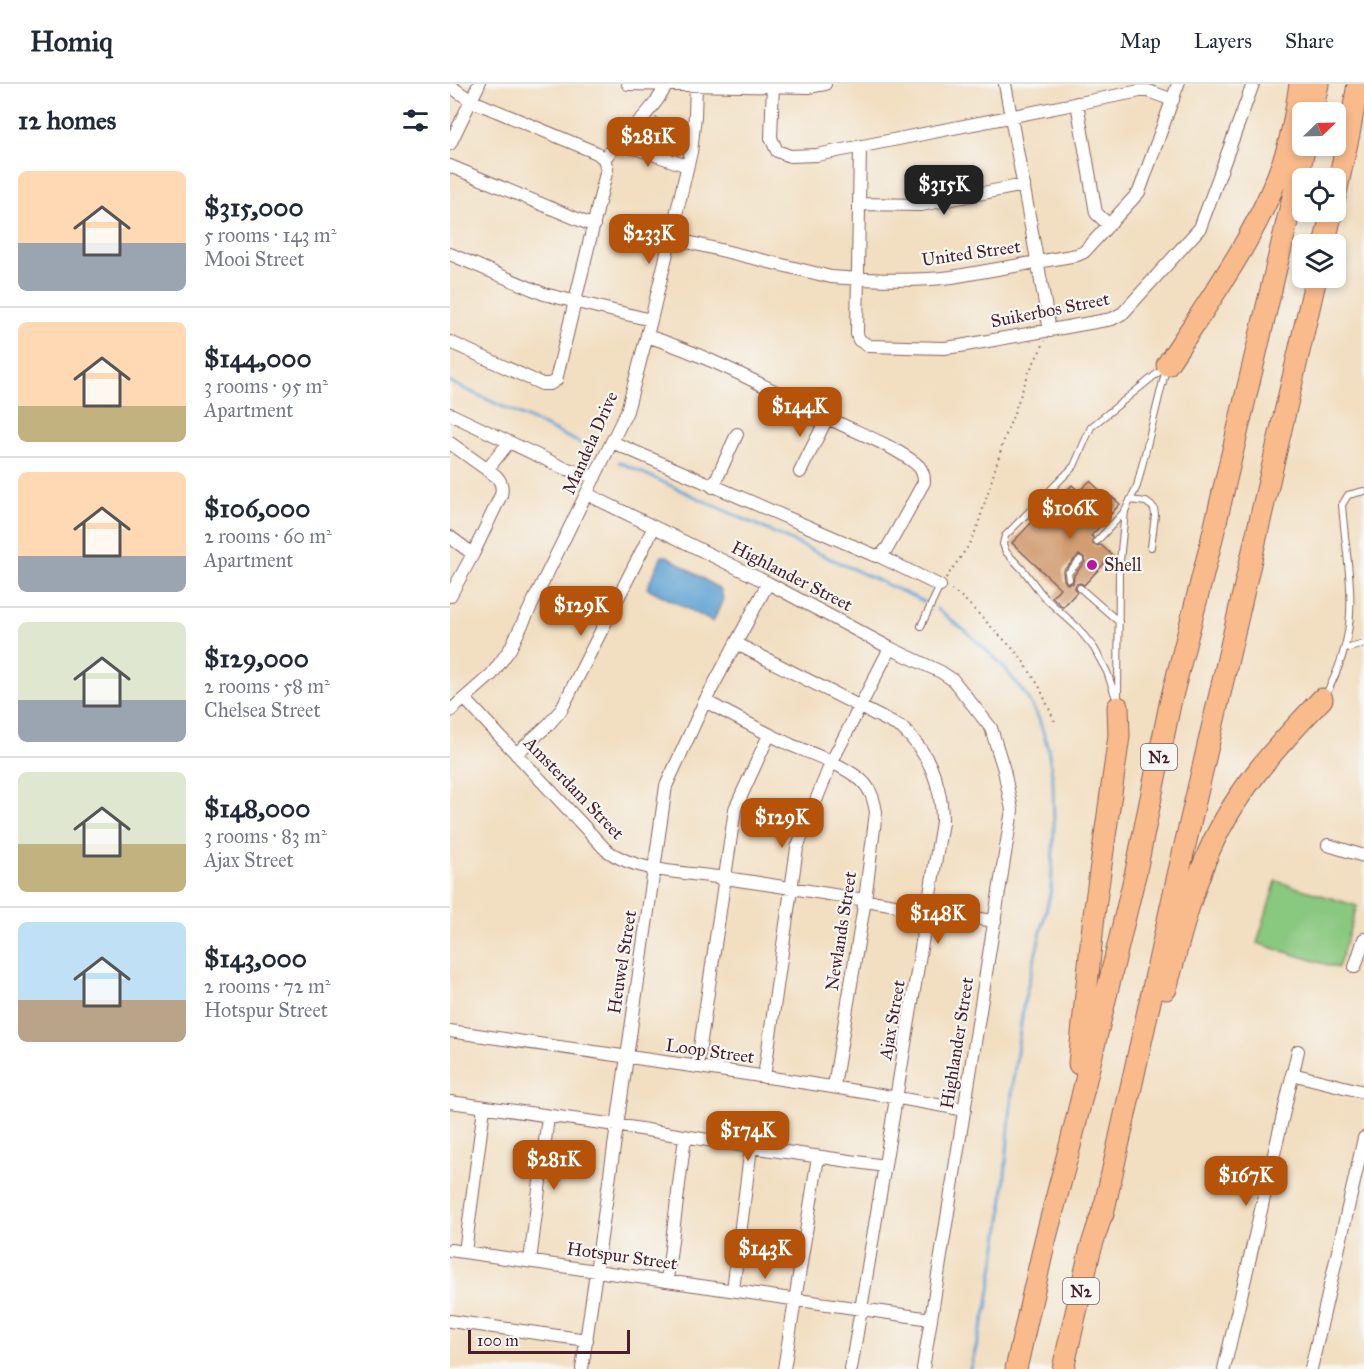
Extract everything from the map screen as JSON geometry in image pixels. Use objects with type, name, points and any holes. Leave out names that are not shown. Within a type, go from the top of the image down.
[{"type":"highway","points":[[1167,365],[1257,225],[1285,155],[1300,84]]},
{"type":"highway","points":[[1314,102],[1318,84]]},
{"type":"highway","points":[[1341,168],[1358,84]]},
{"type":"highway","name":"N2","points":[[1016,1369],[1045,1240],[1136,871],[1170,704],[1210,547],[1303,156]]},
{"type":"highway","name":"N2","points":[[1063,1369],[1090,1251],[1103,1214],[1176,884],[1314,288]]},
{"type":"highway","points":[[1103,1214],[1205,860],[1229,811],[1256,772],[1280,742],[1322,699]]},
{"type":"highway","points":[[1071,1142],[1094,915],[1119,736],[1118,707]]},
{"type":"street","points":[[450,144],[479,84]]},
{"type":"street","points":[[628,84],[808,87],[825,84]]},
{"type":"street","points":[[1005,84],[1050,331]]},
{"type":"street","name":"United Street","points":[[670,238],[831,277],[858,279],[936,279],[1082,253],[1139,192],[1178,84]]},
{"type":"street","name":"Suikerbos Street","points":[[858,279],[856,334],[861,343],[869,346],[944,348],[1050,331],[1118,316],[1200,228],[1253,84]]},
{"type":"street","name":"Mandela Drive","points":[[450,711],[492,674],[510,649],[627,411],[670,238],[683,164],[695,116],[696,85]]},
{"type":"street","points":[[772,85],[771,138],[775,149],[790,156],[817,155],[1140,91],[1148,91],[1173,99]]},
{"type":"street","points":[[450,86],[470,100],[597,153],[604,159],[607,172],[556,380],[550,384],[542,384],[450,342]]},
{"type":"street","points":[[604,159],[648,113],[666,86]]},
{"type":"street","points":[[1077,103],[1096,213],[1109,225]]},
{"type":"street","points":[[616,144],[683,164]]},
{"type":"street","points":[[858,279],[860,146]]},
{"type":"street","points":[[450,166],[594,226]]},
{"type":"street","points":[[859,204],[921,205],[1024,185]]},
{"type":"street","points":[[450,254],[544,294],[651,320]]},
{"type":"street","points":[[647,336],[682,347],[736,371],[906,457],[923,471],[924,482],[921,490],[884,553],[879,556]]},
{"type":"street","points":[[450,414],[564,468],[597,473]]},
{"type":"street","points":[[800,472],[826,418]]},
{"type":"street","points":[[713,487],[737,434]]},
{"type":"street","points":[[487,470],[508,442]]},
{"type":"street","points":[[450,443],[498,479],[502,492],[450,596]]},
{"type":"street","points":[[611,445],[871,555],[879,556],[938,591]]},
{"type":"street","name":"Highlander Street","points":[[587,494],[941,672],[953,680],[991,728],[1012,810],[923,1369]]},
{"type":"street","points":[[516,754],[561,710],[654,527]]},
{"type":"street","points":[[450,537],[473,554]]},
{"type":"street","name":"Heuwel Street","points":[[582,1369],[666,786],[705,701],[768,583]]},
{"type":"street","name":"Ajax Street","points":[[736,644],[902,728],[925,754],[940,796],[942,822],[851,1369]]},
{"type":"street","points":[[764,1077],[790,888],[800,838],[831,763],[890,648]]},
{"type":"street","name":"Amsterdam Street","points":[[465,699],[606,850],[619,859],[635,865],[995,921]]},
{"type":"street","name":"Newlands Street","points":[[705,701],[861,779],[870,790],[874,801],[876,812],[865,900],[834,1086]]},
{"type":"street","points":[[697,1067],[735,809],[769,735]]},
{"type":"street","points":[[1328,845],[1364,856]]},
{"type":"street","points":[[1355,967],[1364,941]]},
{"type":"street","name":"Loop Street","points":[[450,1031],[834,1086],[965,1110]]},
{"type":"street","points":[[1224,1369],[1298,1051]]},
{"type":"street","points":[[1292,1074],[1364,1092]]},
{"type":"street","points":[[450,1102],[885,1166]]},
{"type":"street","points":[[465,1252],[484,1108]]},
{"type":"street","points":[[530,1261],[548,1117]]},
{"type":"street","points":[[667,1280],[685,1137]]},
{"type":"street","points":[[1311,1369],[1364,1138]]},
{"type":"street","points":[[733,1290],[751,1147]]},
{"type":"street","points":[[784,1369],[818,1157]]},
{"type":"street","name":"Hotspur Street","points":[[450,1250],[931,1319]]},
{"type":"street","points":[[450,1320],[587,1340]]},
{"type":"lane","points":[[1097,541],[1125,511],[1137,486],[1167,365]]},
{"type":"lane","points":[[1118,707],[1107,672],[1094,648],[1077,627],[1044,597],[1006,552],[1004,540],[1005,536],[1074,466],[1091,427],[1167,365]]},
{"type":"lane","points":[[1322,699],[1339,674],[1349,648],[1355,622],[1355,590],[1342,505],[1348,495],[1364,491]]},
{"type":"lane","points":[[1130,500],[1146,502],[1154,508],[1151,547]]},
{"type":"lane","points":[[1118,707],[1119,571],[1125,511]]},
{"type":"lane","points":[[1070,579],[1068,573],[1080,560]]},
{"type":"lane","points":[[1080,588],[1119,622]]},
{"type":"lane","points":[[921,626],[938,591]]},
{"type":"lane","points":[[1349,648],[1364,644]]},
{"type":"path","points":[[648,113],[656,118],[683,164]]},
{"type":"path","points":[[938,591],[967,548],[977,528],[1003,443],[1029,372],[1050,331]]},
{"type":"path","points":[[938,591],[956,592],[1019,655],[1039,686],[1056,724]]},
{"type":"green space","points":[[1276,881],[1357,906],[1338,968],[1257,943]]},
{"type":"water","points":[[662,556],[667,556],[721,590],[723,599],[713,622],[647,588]]},
{"type":"building","points":[[1090,481],[1110,500],[1112,497],[1120,504],[1091,536],[1093,544],[1101,545],[1112,555],[1084,585],[1076,584],[1077,592],[1063,607],[1052,597],[1060,588],[1012,543],[1033,521],[1040,529],[1064,504],[1059,499],[1072,485],[1079,491]],"holes":[[[1079,555],[1084,557],[1085,562],[1074,575],[1073,583],[1067,584],[1063,571]]]},
{"type":"waterway","points":[[450,382],[593,449]]},
{"type":"waterway","points":[[619,462],[925,602]]},
{"type":"waterway","points":[[937,609],[968,633],[1002,665],[1026,695],[1039,719],[1048,748],[1053,781],[1054,830],[1051,890],[1024,1002],[1013,1081],[1001,1221],[987,1308],[970,1369]]},
{"type":"place","name":"Shell","points":[[1092,565]]}]
